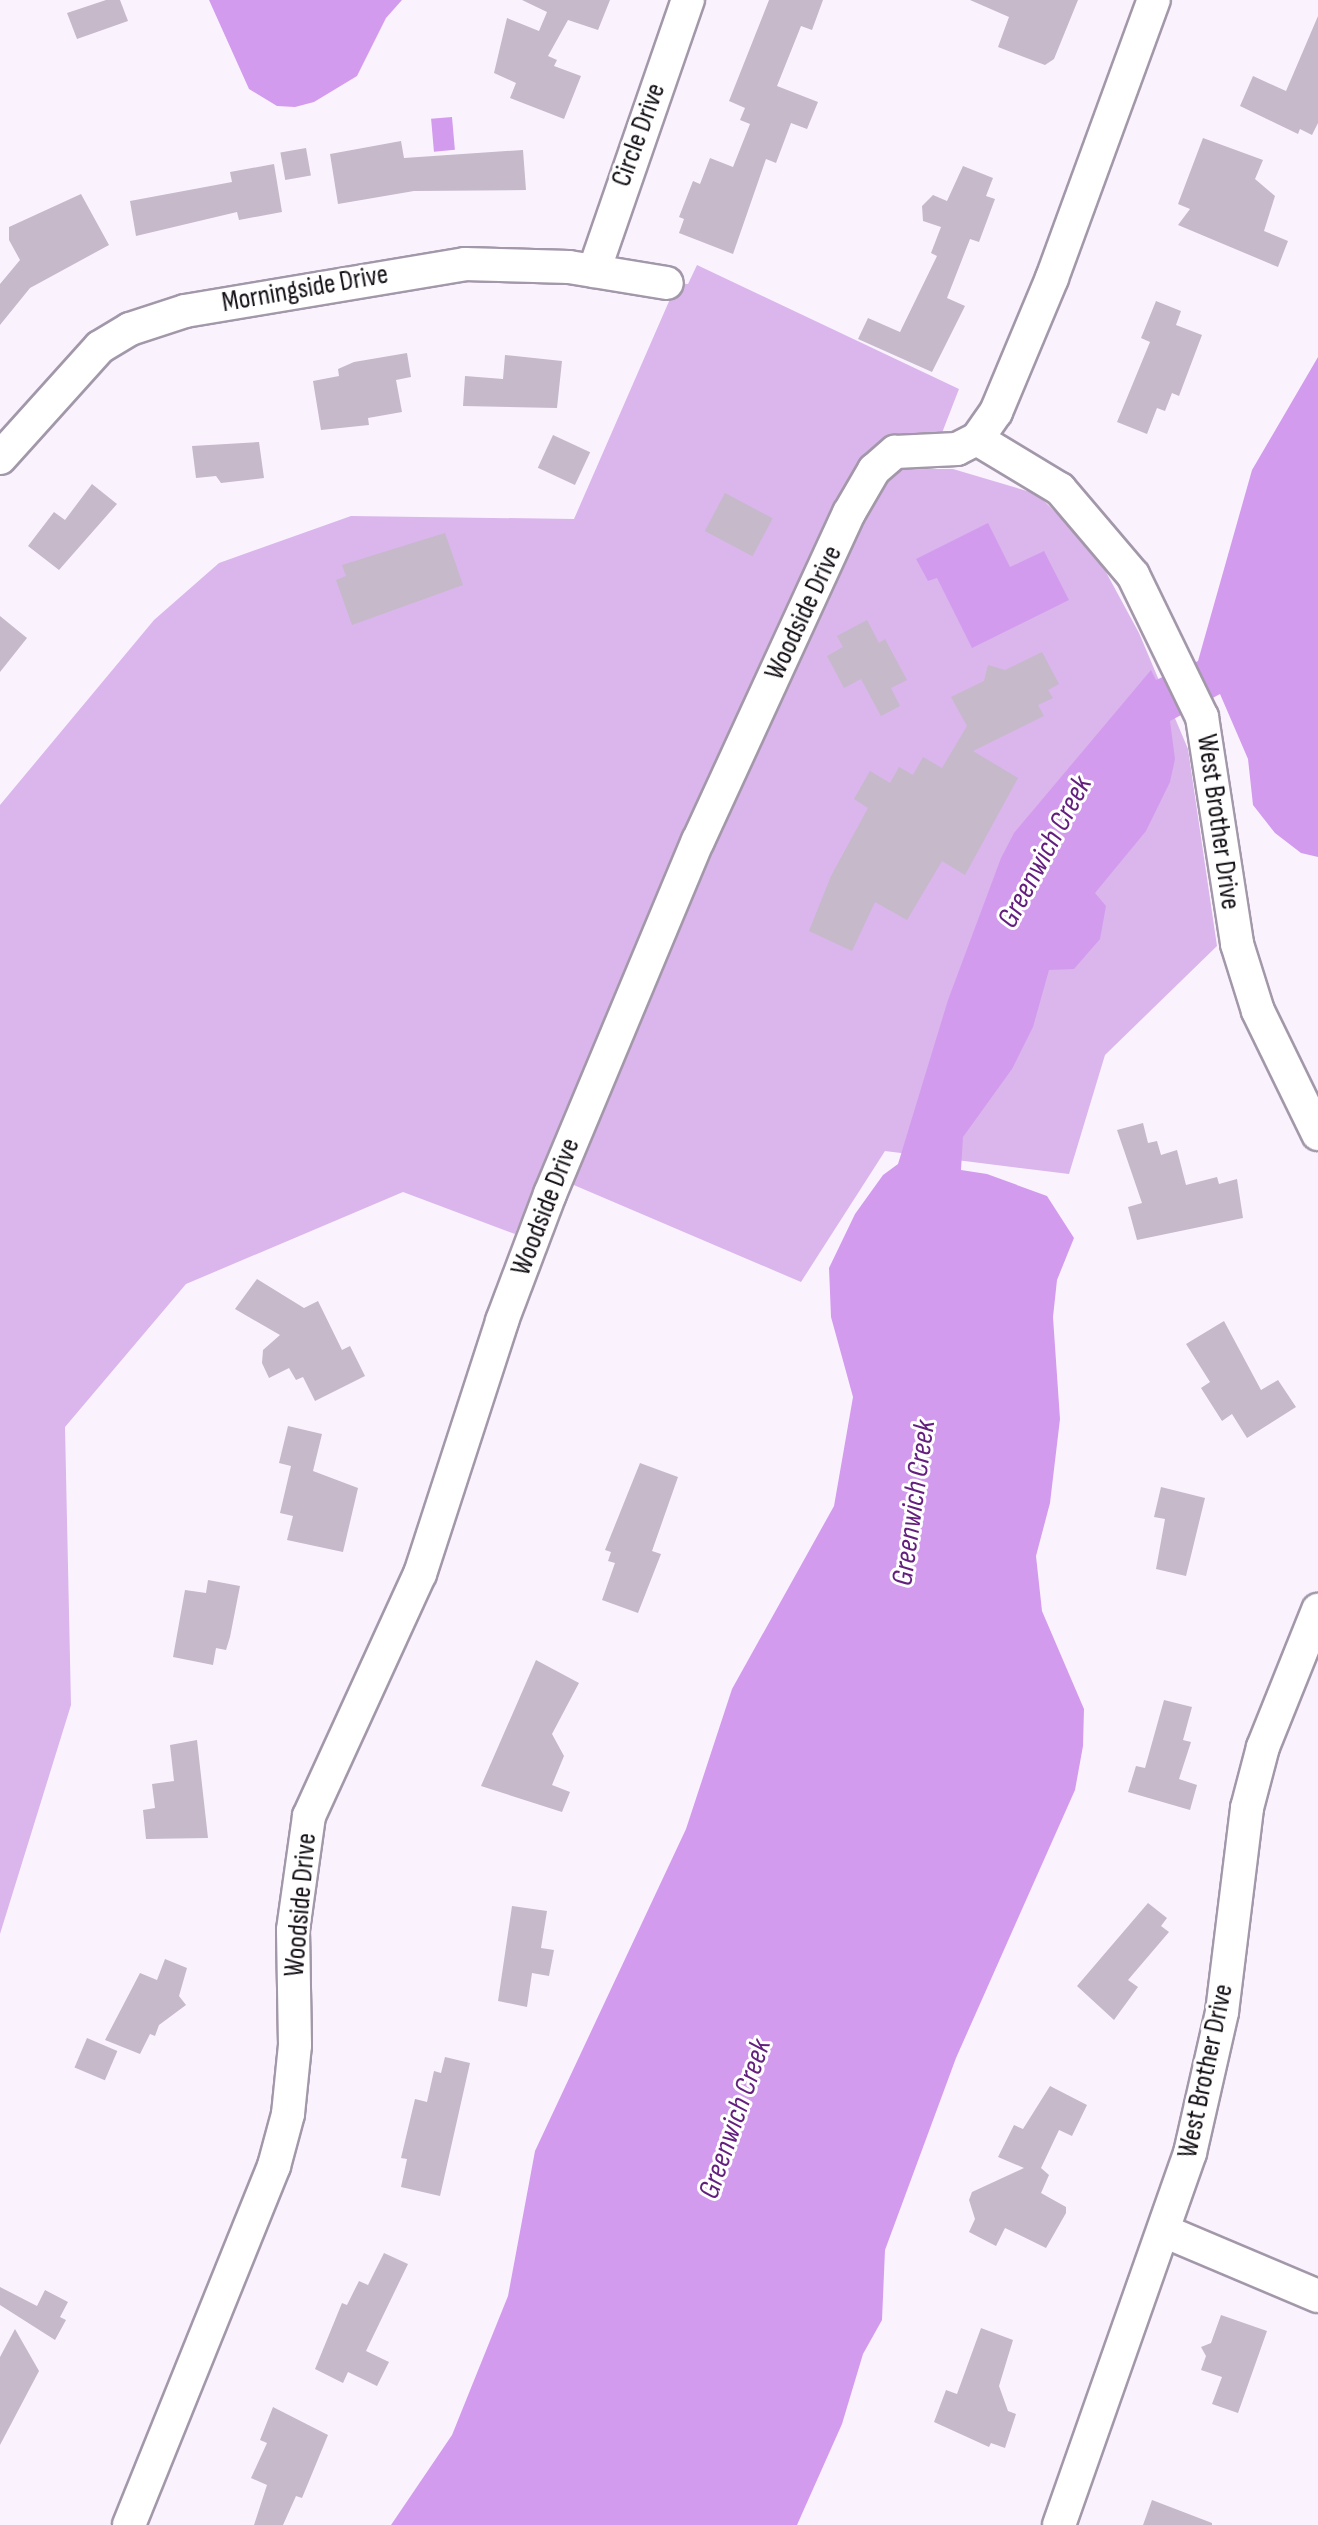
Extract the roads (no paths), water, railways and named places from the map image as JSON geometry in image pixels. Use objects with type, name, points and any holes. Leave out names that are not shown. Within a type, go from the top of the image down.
[{"type":"street","name":"Circle Drive","points":[[594,271],[688,0]]},
{"type":"street","points":[[977,439],[996,412],[1052,278],[1154,0]]},
{"type":"street","name":"Morningside Drive","points":[[0,458],[100,347],[160,318],[237,299],[452,265],[508,263],[594,271],[667,283]]},
{"type":"street","name":"West Brother Drive","points":[[977,439],[1005,459],[1035,471],[1080,511],[1104,547],[1133,575],[1169,657],[1202,717],[1237,944],[1258,1011],[1318,1134]]},
{"type":"street","name":"Woodside Drive","points":[[129,2525],[274,2166],[288,2114],[295,2045],[293,1930],[309,1816],[420,1574],[502,1321],[550,1194],[698,841],[849,513],[874,470],[895,452],[957,449],[977,439]]},
{"type":"street","name":"West Brother Drive","points":[[1059,2525],[1144,2274],[1164,2231],[1190,2153],[1222,2012],[1247,1808],[1263,1747],[1318,1610]]},
{"type":"street","points":[[1164,2231],[1318,2296]]},
{"type":"water","points":[[209,0],[402,0],[386,18],[357,76],[314,102],[295,107],[277,106],[249,89]]},
{"type":"water","points":[[452,117],[455,150],[434,152],[431,119]]},
{"type":"water","name":"Greenwich Creek","points":[[1318,357],[1318,857],[1301,853],[1275,833],[1253,805],[1248,759],[1220,694],[1170,721],[1175,759],[1170,782],[1146,831],[1095,893],[1106,906],[1100,939],[1074,969],[1049,970],[1033,1027],[1012,1069],[963,1137],[961,1170],[987,1174],[1047,1196],[1074,1238],[1057,1280],[1053,1317],[1060,1419],[1050,1503],[1036,1556],[1042,1611],[1084,1709],[1083,1746],[1075,1790],[956,2058],[885,2250],[882,2320],[863,2354],[842,2424],[797,2525],[391,2525],[452,2435],[508,2296],[535,2151],[686,1829],[732,1689],[834,1506],[853,1397],[831,1317],[829,1268],[855,1214],[883,1175],[898,1164],[948,1000],[1001,858],[1014,833],[1151,670],[1156,680],[1198,661],[1252,470]]},
{"type":"water","points":[[988,523],[1010,567],[1044,551],[1069,600],[972,648],[937,578],[928,581],[916,559]]}]
